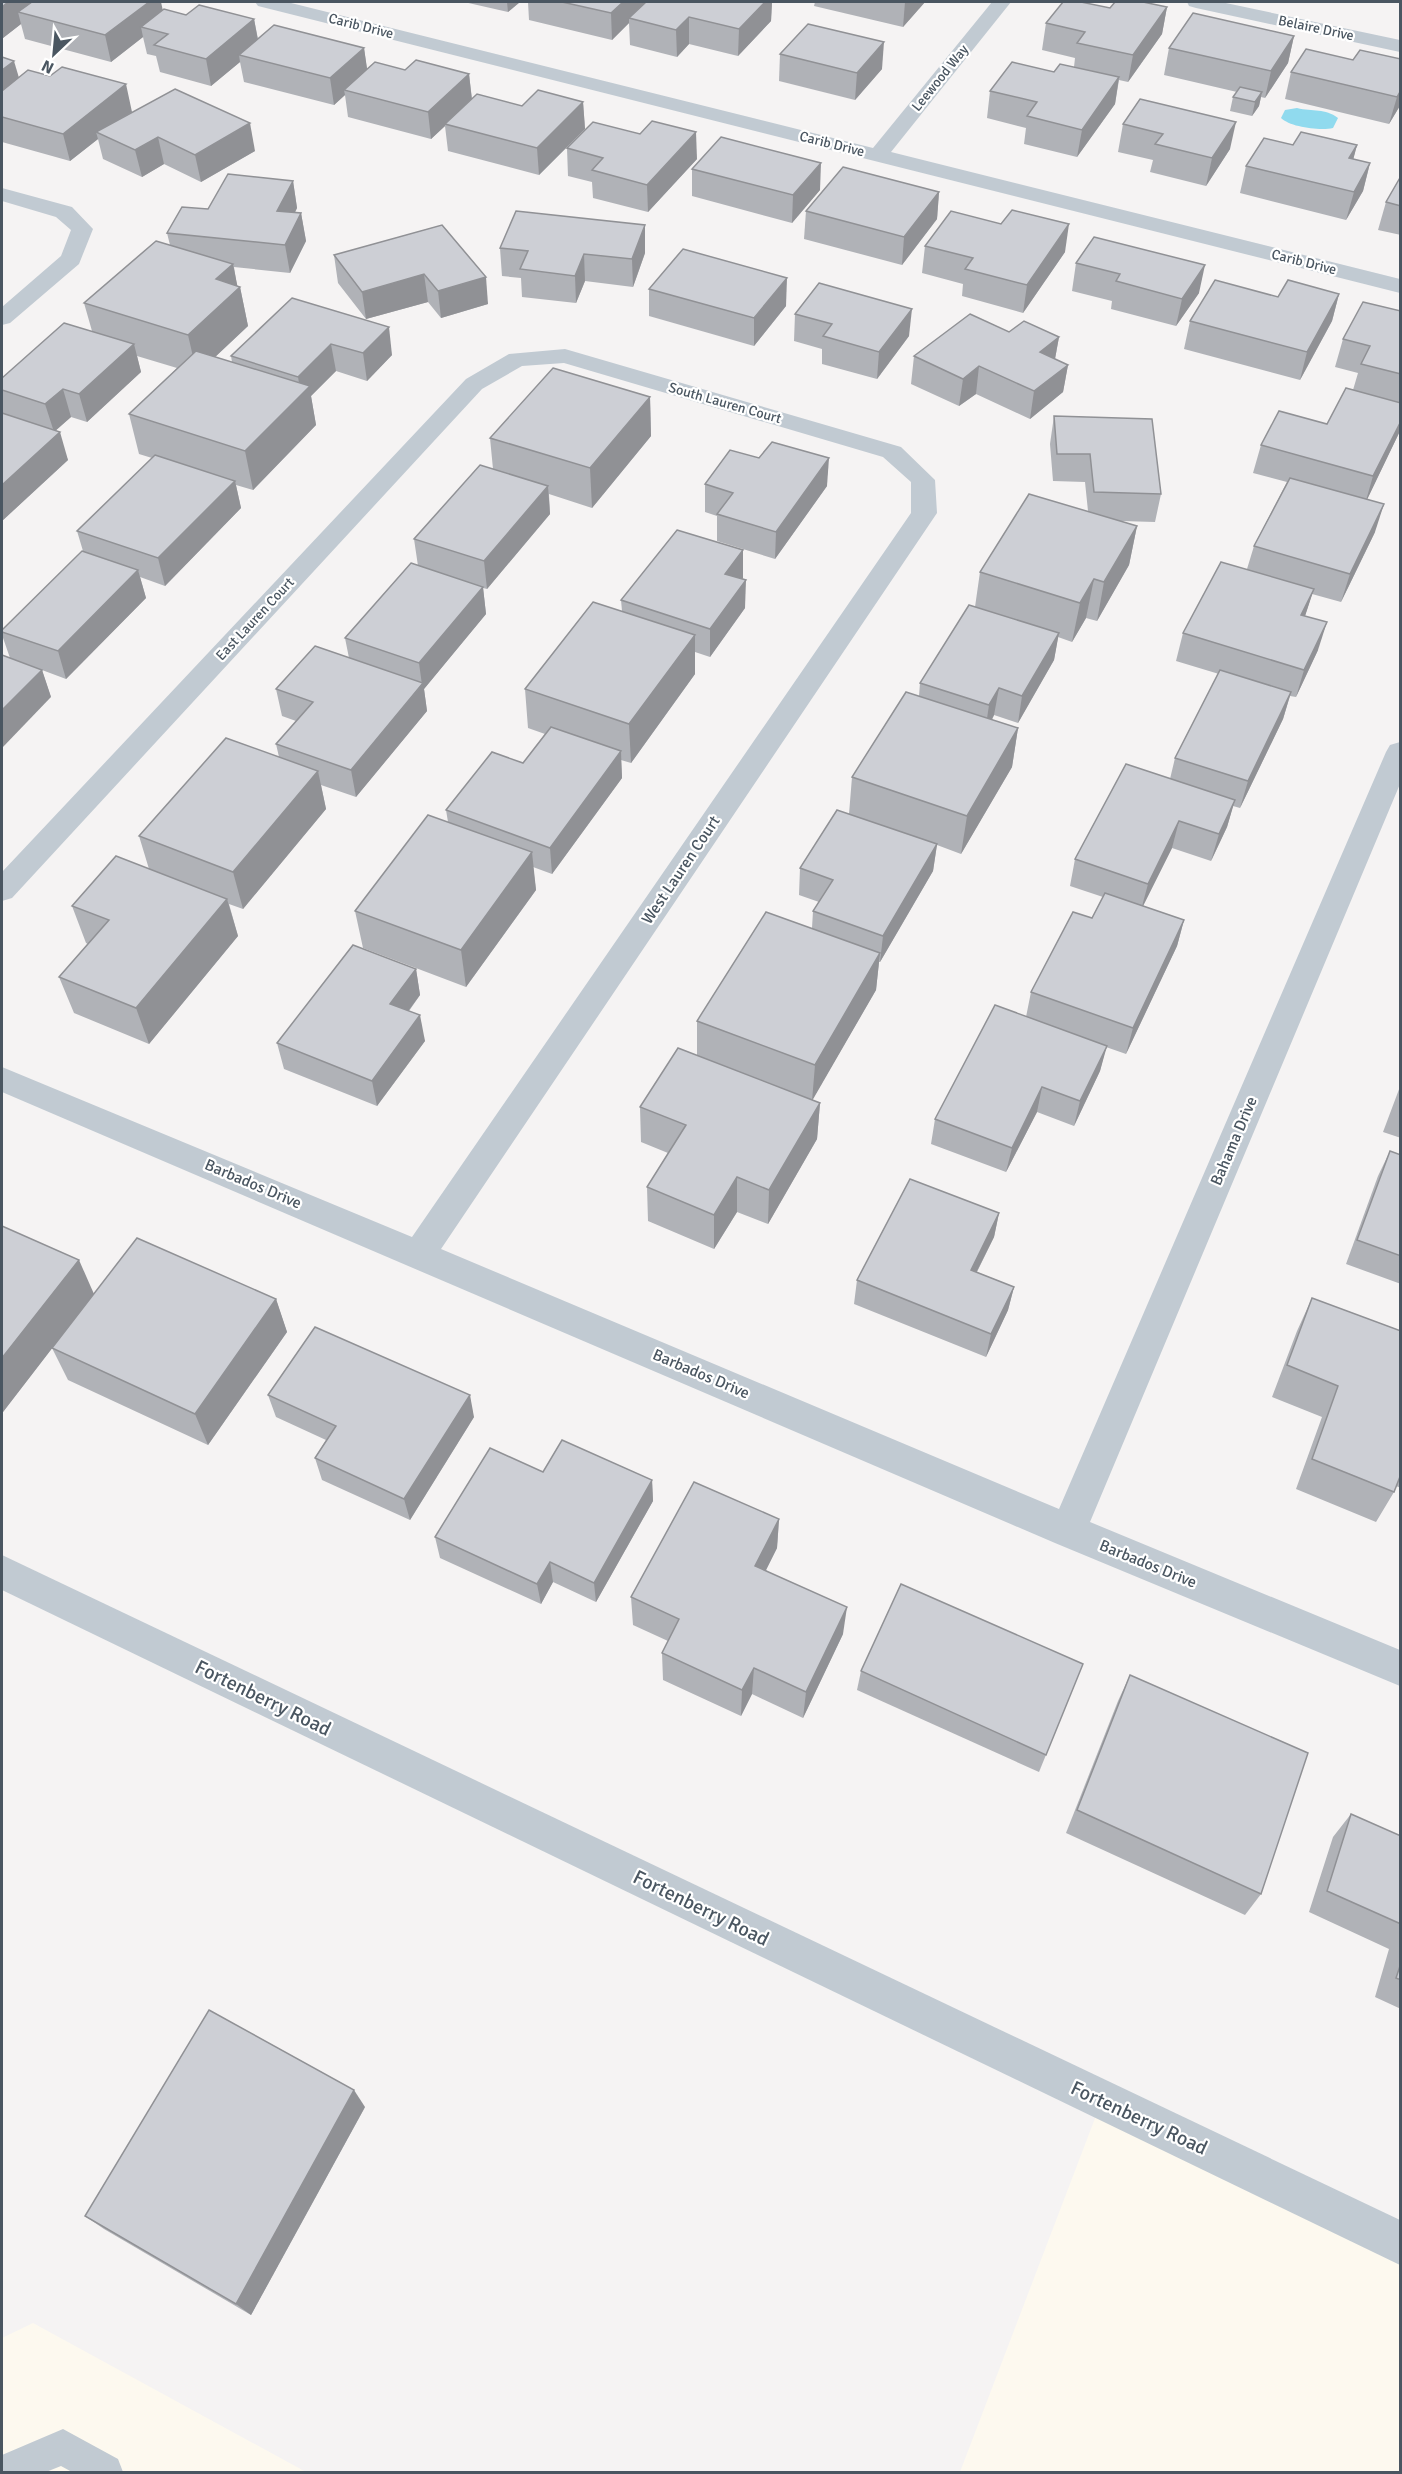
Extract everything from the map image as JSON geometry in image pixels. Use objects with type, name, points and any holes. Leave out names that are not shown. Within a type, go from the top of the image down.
[{"type":"street","name":"Carib Drive","points":[[264,2],[1401,286]]},
{"type":"street","name":"Leewood Way","points":[[878,155],[1002,2]]},
{"type":"street","name":"Belaire Drive","points":[[1196,2],[1401,46]]},
{"type":"street","points":[[2,194],[64,212],[82,229],[71,258],[2,318]]},
{"type":"street","name":"South Lauren Court","points":[[517,359],[565,356],[892,452],[923,480]]},
{"type":"street","name":"East Lauren Court","points":[[2,890],[474,384],[517,359]]},
{"type":"street","name":"West Lauren Court","points":[[419,1254],[924,513],[923,480]]},
{"type":"street","name":"Bahama Drive","points":[[1068,1531],[1401,752]]},
{"type":"street","name":"Barbados Drive","points":[[2,1079],[1068,1531],[1401,1668]]},
{"type":"street","name":"Fortenberry Road","points":[[2,1572],[1401,2243]]},
{"type":"lane","points":[[5,2472],[63,2447],[105,2472]]},
{"type":"shaded area","points":[[1102,2100],[1400,2243],[1400,2472],[960,2472]]},
{"type":"shaded area","points":[[33,2323],[306,2472],[2,2472],[2,2338]]},
{"type":"water","points":[[1297,108],[1324,111],[1338,118],[1333,128],[1321,129],[1298,126],[1281,118],[1285,110]]},
{"type":"building","points":[[32,2],[149,2],[105,35],[18,12]]},
{"type":"building","points":[[562,2],[623,2],[611,13]]},
{"type":"building","points":[[646,2],[765,2],[739,29],[689,17],[676,30],[629,18]]},
{"type":"building","points":[[1063,2],[1081,2],[1110,8],[1115,2],[1143,2],[1167,7],[1133,55],[1077,43],[1085,32],[1046,23]]},
{"type":"building","points":[[199,5],[254,19],[206,59],[154,45],[168,34],[141,27],[164,9],[186,15]]},
{"type":"building","points":[[1193,13],[1294,36],[1271,71],[1169,48]]},
{"type":"building","points":[[808,24],[884,42],[857,73],[780,54]]},
{"type":"building","points":[[274,25],[364,48],[330,78],[239,55]]},
{"type":"building","points":[[1306,49],[1353,60],[1360,50],[1401,59],[1401,90],[1397,97],[1291,72]]},
{"type":"building","points":[[2,57],[14,61],[2,70]]},
{"type":"building","points":[[416,60],[469,74],[428,112],[344,90],[375,62],[405,70]]},
{"type":"building","points":[[1012,62],[1054,72],[1060,64],[1119,77],[1082,130],[1027,116],[1037,102],[990,91]]},
{"type":"building","points":[[62,67],[126,84],[63,134],[2,117],[2,91],[28,70],[50,76]]},
{"type":"building","points":[[1240,87],[1262,92],[1255,102],[1233,97]]},
{"type":"building","points":[[175,89],[250,123],[195,155],[158,137],[135,150],[96,132]]},
{"type":"building","points":[[538,90],[583,102],[537,148],[445,124],[477,94],[522,106]]},
{"type":"building","points":[[1140,99],[1236,122],[1212,158],[1155,144],[1163,134],[1123,124]]},
{"type":"building","points":[[652,121],[696,132],[647,185],[592,170],[603,158],[567,148],[593,122],[640,134]]},
{"type":"building","points":[[1301,132],[1357,145],[1349,158],[1370,163],[1354,192],[1246,166],[1264,138],[1293,145]]},
{"type":"building","points":[[721,137],[821,163],[793,195],[692,169]]},
{"type":"building","points":[[843,167],[939,192],[904,237],[806,211]]},
{"type":"building","points":[[228,174],[293,181],[277,211],[301,213],[285,245],[167,233],[182,207],[208,209]]},
{"type":"building","points":[[1401,176],[1401,206],[1386,202]]},
{"type":"building","points":[[1012,210],[1069,224],[1027,285],[965,269],[973,258],[925,246],[951,211],[1001,224]]},
{"type":"building","points":[[516,211],[645,225],[632,259],[584,254],[575,276],[520,269],[528,251],[500,248]]},
{"type":"building","points":[[442,225],[486,277],[438,291],[424,274],[362,292],[334,255]]},
{"type":"building","points":[[1094,237],[1205,265],[1182,299],[1116,281],[1120,274],[1076,263]]},
{"type":"building","points":[[156,241],[233,264],[216,279],[240,287],[188,335],[84,303]]},
{"type":"building","points":[[683,249],[787,278],[754,318],[649,289]]},
{"type":"building","points":[[1215,280],[1278,297],[1288,280],[1339,294],[1307,352],[1190,321]]},
{"type":"building","points":[[819,283],[912,309],[879,352],[823,336],[832,324],[795,314]]},
{"type":"building","points":[[292,298],[389,327],[363,353],[331,344],[298,377],[231,356]]},
{"type":"building","points":[[1363,302],[1401,311],[1401,374],[1361,364],[1370,346],[1343,339]]},
{"type":"building","points":[[970,314],[1009,332],[1024,321],[1059,337],[1040,352],[1068,365],[1034,391],[979,366],[963,379],[914,356]]},
{"type":"building","points":[[64,323],[134,344],[79,394],[63,389],[45,404],[2,390],[2,378]]},
{"type":"building","points":[[196,351],[310,386],[245,451],[129,414]]},
{"type":"building","points":[[553,368],[650,397],[590,468],[490,438]]},
{"type":"building","points":[[1346,388],[1401,403],[1401,421],[1373,476],[1261,445],[1279,411],[1327,424]]},
{"type":"building","points":[[2,413],[60,432],[2,485]]},
{"type":"building","points":[[1054,416],[1152,419],[1161,494],[1094,492],[1090,454],[1057,454]]},
{"type":"building","points":[[772,442],[829,458],[776,532],[717,514],[733,493],[705,484],[730,450],[759,458]]},
{"type":"building","points":[[155,455],[235,481],[158,558],[77,531]]},
{"type":"building","points":[[480,465],[548,486],[484,561],[414,539]]},
{"type":"building","points":[[1290,478],[1384,504],[1350,574],[1254,546]]},
{"type":"building","points":[[1029,494],[1137,526],[1104,582],[1094,579],[1080,603],[980,572]]},
{"type":"building","points":[[677,530],[743,550],[725,574],[746,580],[710,629],[621,600]]},
{"type":"building","points":[[82,551],[138,570],[58,651],[2,632],[2,630]]},
{"type":"building","points":[[1221,562],[1314,589],[1301,615],[1327,622],[1304,670],[1183,633]]},
{"type":"building","points":[[411,563],[483,587],[419,663],[345,638]]},
{"type":"building","points":[[593,602],[695,635],[629,724],[525,689]]},
{"type":"building","points":[[969,605],[1059,633],[1022,696],[999,688],[989,705],[920,683]]},
{"type":"building","points":[[315,646],[423,683],[351,770],[276,744],[313,702],[276,689]]},
{"type":"building","points":[[2,655],[42,670],[2,710]]},
{"type":"building","points":[[1220,670],[1291,692],[1248,781],[1175,758]]},
{"type":"building","points":[[906,692],[1018,728],[967,816],[852,777]]},
{"type":"building","points":[[551,727],[621,751],[550,848],[446,810],[492,752],[523,763]]},
{"type":"building","points":[[226,738],[318,771],[233,872],[139,836]]},
{"type":"building","points":[[1126,764],[1235,800],[1219,834],[1179,821],[1148,884],[1075,859]]},
{"type":"building","points":[[837,810],[937,844],[883,936],[813,911],[833,880],[800,868]]},
{"type":"building","points":[[428,815],[532,852],[461,950],[355,911]]},
{"type":"building","points":[[116,856],[227,899],[136,1008],[59,977],[109,920],[72,906]]},
{"type":"building","points":[[1105,893],[1184,920],[1133,1028],[1031,992],[1073,912],[1092,918]]},
{"type":"building","points":[[766,912],[880,953],[815,1065],[697,1021]]},
{"type":"building","points":[[353,945],[416,969],[390,1004],[420,1015],[372,1081],[277,1043]]},
{"type":"building","points":[[995,1005],[1107,1046],[1080,1101],[1042,1087],[1012,1148],[935,1119]]},
{"type":"building","points":[[678,1048],[820,1103],[769,1190],[737,1177],[714,1215],[647,1187],[686,1125],[640,1107]]},
{"type":"building","points":[[1390,1151],[1401,1155],[1401,1256],[1357,1240]]},
{"type":"building","points":[[910,1179],[999,1213],[971,1270],[1014,1287],[991,1334],[857,1280]]},
{"type":"building","points":[[2,1226],[79,1260],[2,1358]]},
{"type":"building","points":[[137,1238],[276,1299],[195,1414],[52,1348]]},
{"type":"building","points":[[1312,1298],[1401,1331],[1401,1474],[1394,1492],[1312,1459],[1338,1386],[1287,1365]]},
{"type":"building","points":[[315,1327],[470,1395],[404,1499],[315,1458],[336,1426],[268,1395]]},
{"type":"building","points":[[562,1440],[652,1480],[594,1583],[550,1562],[537,1584],[435,1537],[490,1448],[543,1472]]},
{"type":"building","points":[[694,1482],[779,1519],[755,1566],[847,1607],[806,1692],[754,1668],[742,1690],[662,1653],[679,1619],[631,1597]]},
{"type":"building","points":[[901,1584],[1083,1664],[1046,1755],[861,1671]]},
{"type":"building","points":[[1130,1675],[1308,1753],[1261,1894],[1077,1810]]},
{"type":"building","points":[[1351,1814],[1401,1836],[1401,1924],[1327,1891]]},
{"type":"building","points":[[1401,1963],[1401,1980],[1396,1978]]},
{"type":"building","points":[[209,2010],[354,2090],[236,2304],[85,2216]]}]
